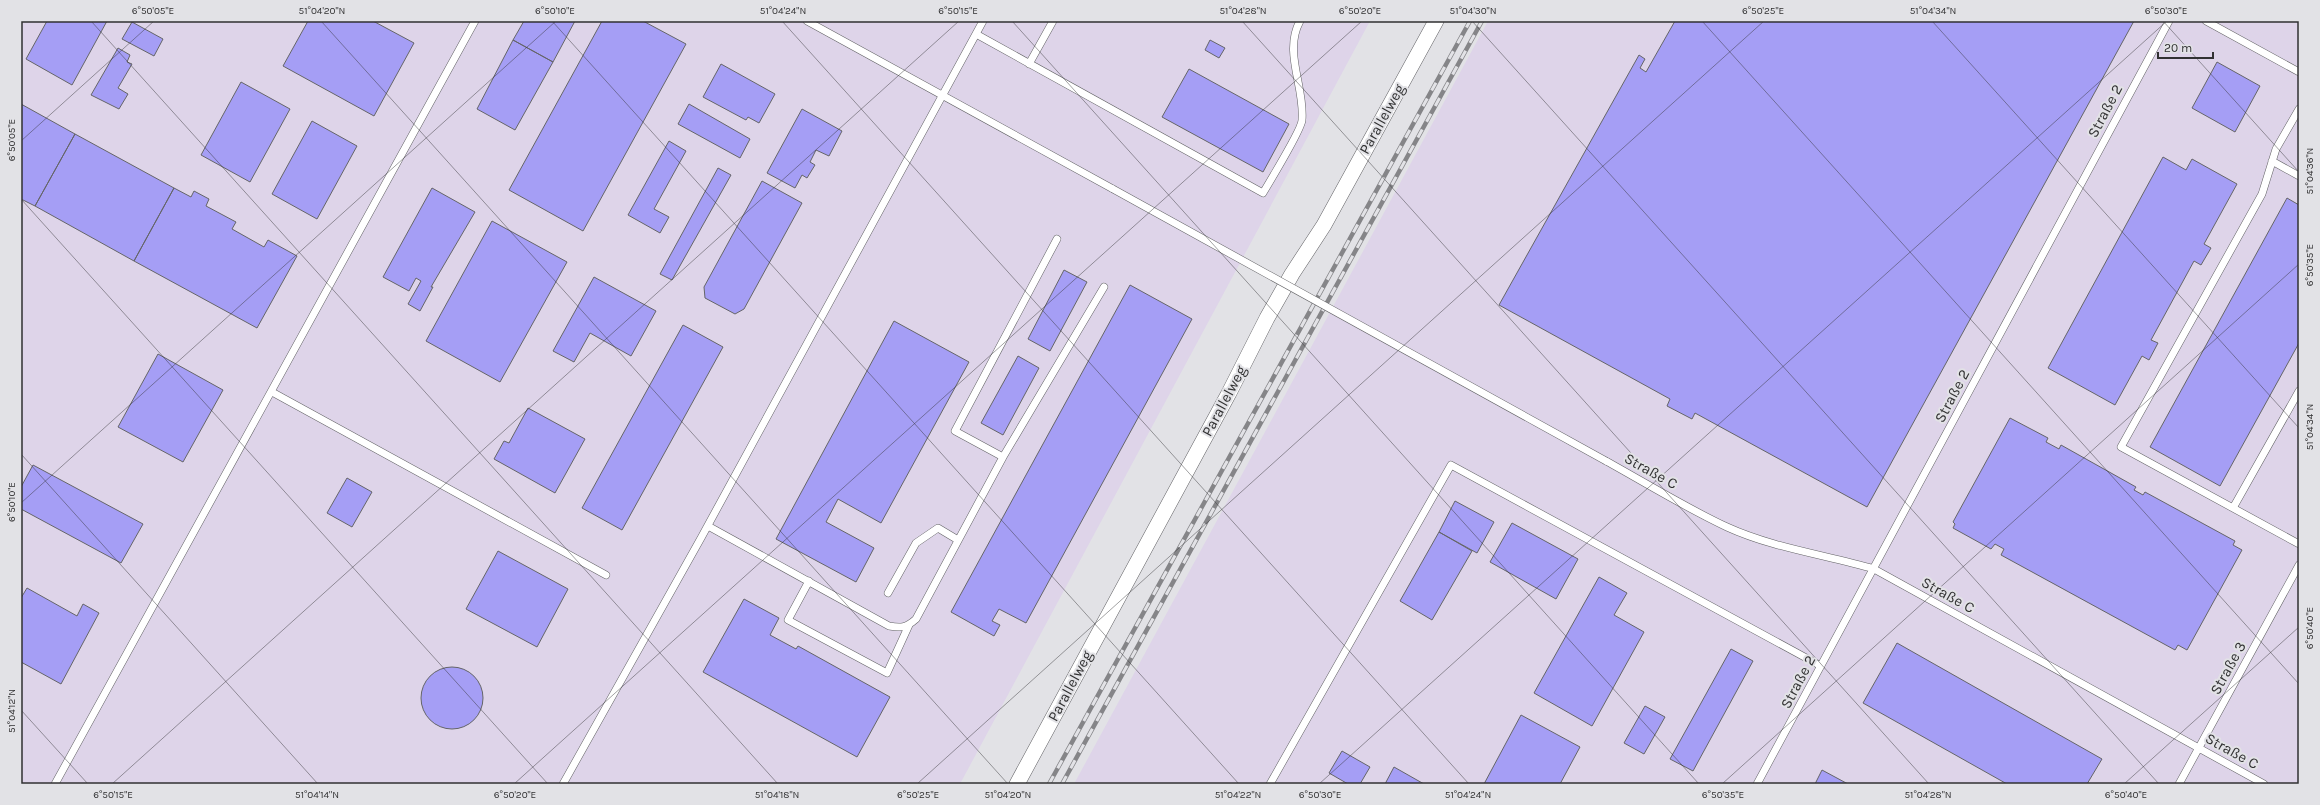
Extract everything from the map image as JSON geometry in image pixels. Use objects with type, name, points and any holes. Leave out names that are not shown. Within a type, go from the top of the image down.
[{"type":"street","name":"Parallelweg","points":[[1017,784],[1222,406],[1267,318],[1292,274],[1324,225],[1436,21]]},
{"type":"lane","points":[[55,784],[475,21]]},
{"type":"lane","name":"Straße C","points":[[807,21],[943,94],[1727,527],[1772,543],[1874,568],[2264,784]]},
{"type":"lane","points":[[563,784],[708,526],[983,21]]},
{"type":"lane","points":[[1029,64],[1053,21]]},
{"type":"lane","points":[[976,34],[1263,193],[1302,122],[1293,52],[1294,32],[1300,21]]},
{"type":"lane","name":"Straße 2","points":[[1757,784],[2169,21]]},
{"type":"lane","points":[[2206,21],[2299,72]]},
{"type":"lane","points":[[2299,108],[2276,149],[2262,194],[2121,447],[2299,544]]},
{"type":"lane","points":[[2272,161],[2299,176]]},
{"type":"lane","points":[[1003,456],[955,431],[1057,240]]},
{"type":"lane","points":[[809,581],[788,620],[887,673],[909,626],[916,619],[1003,456],[1104,286]]},
{"type":"lane","points":[[2233,508],[2299,390]]},
{"type":"lane","points":[[272,392],[606,575]]},
{"type":"lane","points":[[1270,784],[1451,465],[1821,666]]},
{"type":"lane","points":[[708,526],[889,626],[901,628],[909,626]]},
{"type":"lane","points":[[888,593],[916,543],[938,528],[958,540]]},
{"type":"lane","name":"Straße 3","points":[[2179,784],[2299,565]]},
{"type":"shaded area","points":[[21,21],[1370,21],[960,784],[21,784]]},
{"type":"shaded area","points":[[1488,21],[2299,21],[2299,784],[1074,784]]},
{"type":"building","points":[[47,21],[107,21],[72,85],[26,59]]},
{"type":"building","points":[[308,21],[373,21],[414,43],[374,116],[283,66]]},
{"type":"building","points":[[524,21],[575,21],[553,62],[513,40]]},
{"type":"building","points":[[602,21],[643,21],[686,44],[583,231],[509,190]]},
{"type":"building","points":[[1675,21],[2134,21],[1867,507],[1695,413],[1692,419],[1667,406],[1670,399],[1499,305],[1639,55],[1645,59],[1640,68],[1646,72]]},
{"type":"building","points":[[132,22],[163,39],[154,56],[122,39]]},
{"type":"building","points":[[513,40],[553,62],[515,130],[477,109]]},
{"type":"building","points":[[1210,40],[1225,48],[1219,58],[1205,50]]},
{"type":"building","points":[[118,48],[130,55],[127,62],[132,64],[118,88],[128,94],[119,109],[91,95]]},
{"type":"building","points":[[2217,62],[2260,86],[2235,132],[2192,108]]},
{"type":"building","points":[[721,64],[775,94],[759,123],[748,117],[746,120],[703,97]]},
{"type":"building","points":[[1189,69],[1289,124],[1263,172],[1162,117]]},
{"type":"building","points":[[241,82],[290,109],[250,182],[201,155]]},
{"type":"building","points":[[21,104],[75,134],[35,206],[21,199]]},
{"type":"building","points":[[689,104],[750,139],[740,158],[678,124]]},
{"type":"building","points":[[802,109],[842,131],[829,156],[816,150],[810,162],[815,165],[807,178],[802,175],[795,188],[767,173]]},
{"type":"building","points":[[312,121],[357,146],[317,219],[272,194]]},
{"type":"building","points":[[75,134],[174,188],[134,261],[35,206]]},
{"type":"building","points":[[669,141],[686,151],[654,209],[669,217],[660,233],[628,215]]},
{"type":"building","points":[[2163,157],[2186,170],[2192,159],[2237,184],[2204,244],[2211,248],[2201,265],[2194,261],[2151,340],[2158,343],[2149,360],[2142,356],[2115,405],[2048,368]]},
{"type":"building","points":[[718,168],[731,175],[672,280],[660,274]]},
{"type":"building","points":[[762,181],[802,203],[744,309],[735,314],[705,298],[704,287]]},
{"type":"building","points":[[174,188],[191,197],[194,191],[209,199],[206,206],[236,222],[232,229],[264,247],[268,240],[297,256],[257,328],[134,261]]},
{"type":"building","points":[[432,188],[475,212],[431,287],[433,287],[420,311],[408,304],[421,281],[416,278],[409,291],[383,277]]},
{"type":"building","points":[[2287,198],[2299,205],[2299,343],[2220,486],[2150,447]]},
{"type":"building","points":[[492,221],[567,262],[500,382],[426,341]]},
{"type":"building","points":[[1064,270],[1087,282],[1050,351],[1028,339]]},
{"type":"building","points":[[594,277],[656,311],[631,356],[590,333],[574,362],[553,351]]},
{"type":"building","points":[[1130,285],[1192,319],[1026,623],[999,609],[992,621],[1000,625],[994,636],[951,612]]},
{"type":"building","points":[[894,321],[969,362],[881,523],[838,499],[826,522],[874,548],[856,582],[776,539]]},
{"type":"building","points":[[683,325],[723,347],[622,530],[582,508]]},
{"type":"building","points":[[158,354],[223,390],[183,462],[118,427]]},
{"type":"building","points":[[1018,356],[1039,368],[1003,435],[981,423]]},
{"type":"building","points":[[528,408],[585,439],[555,493],[494,459],[504,441],[509,443]]},
{"type":"building","points":[[2010,418],[2048,438],[2046,442],[2059,449],[2061,445],[2136,487],[2134,490],[2143,495],[2145,492],[2235,541],[2233,545],[2242,550],[2187,650],[2178,645],[2175,650],[2001,555],[2004,549],[1995,544],[1991,549],[1953,528],[1955,524],[1953,522]]},
{"type":"building","points":[[33,465],[143,524],[121,563],[21,509],[21,487]]},
{"type":"building","points":[[347,478],[372,492],[352,527],[327,513]]},
{"type":"building","points":[[1455,501],[1494,522],[1477,553],[1439,532]]},
{"type":"building","points":[[1512,523],[1578,559],[1556,599],[1490,562]]},
{"type":"building","points":[[1439,532],[1472,551],[1432,620],[1400,601]]},
{"type":"building","points":[[498,551],[568,589],[537,647],[466,609]]},
{"type":"building","points":[[1599,577],[1627,593],[1614,615],[1644,632],[1592,726],[1534,693]]},
{"type":"building","points":[[27,588],[77,616],[83,604],[99,613],[61,684],[21,662],[21,598]]},
{"type":"building","points":[[744,599],[779,618],[770,635],[796,649],[798,646],[890,697],[857,757],[703,672]]},
{"type":"building","points":[[1897,643],[2102,759],[2087,784],[2007,784],[1863,703]]},
{"type":"building","points":[[1731,649],[1753,661],[1693,771],[1670,759]]},
{"type":"building","points":[[446,667],[458,667],[474,676],[481,686],[483,698],[481,710],[474,720],[458,729],[446,729],[435,724],[426,715],[421,704],[421,692],[426,681],[435,672]]},
{"type":"building","points":[[1645,706],[1665,717],[1644,754],[1624,743]]},
{"type":"building","points":[[1521,715],[1580,747],[1560,784],[1484,784]]},
{"type":"building","points":[[1342,751],[1370,767],[1360,784],[1348,784],[1329,773]]},
{"type":"building","points":[[1394,767],[1424,784],[1385,784]]},
{"type":"building","points":[[1822,770],[1848,784],[1815,784]]},
{"type":"railway","points":[[1049,784],[1470,21]]},
{"type":"railway","points":[[1062,784],[1482,21]]}]
